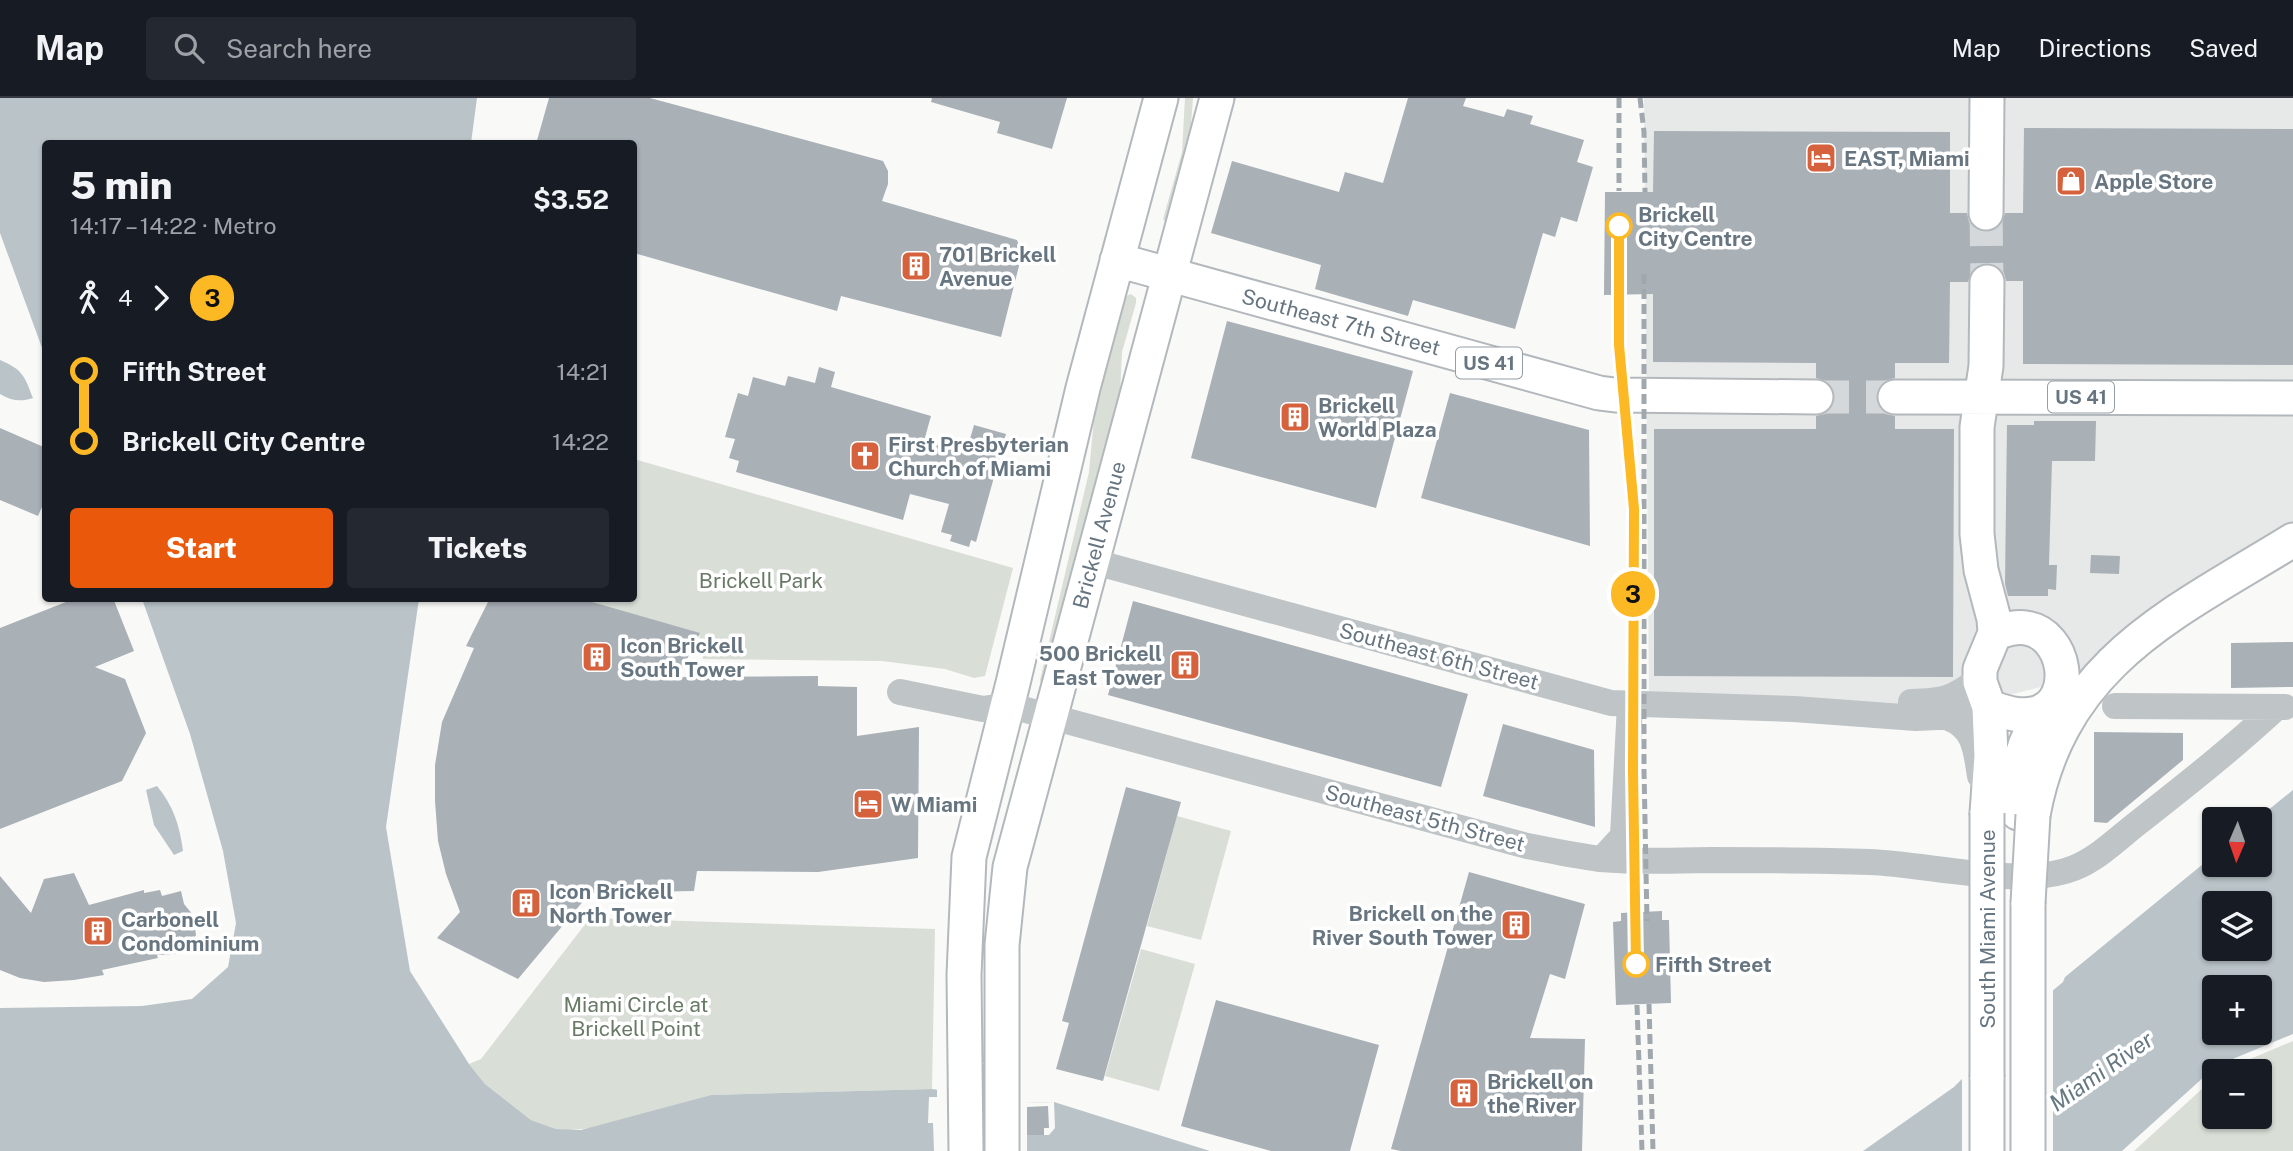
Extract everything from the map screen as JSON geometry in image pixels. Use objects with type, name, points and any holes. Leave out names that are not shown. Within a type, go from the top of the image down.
[{"type":"main road","points":[[966,1151],[964,975],[969,857],[1083,388],[1161,98]]},
{"type":"main road","name":"Brickell Avenue","points":[[1002,1151],[1003,934],[1010,867],[1217,98]]},
{"type":"main road","points":[[1986,213],[1987,98]]},
{"type":"main road","name":"Southeast 7th Street","points":[[1117,260],[1599,393],[1615,396],[1816,397]]},
{"type":"main road","points":[[1987,282],[1986,366],[1977,427],[1978,554],[1995,633],[1984,656],[1986,697],[2012,714],[2035,714],[2052,700],[2063,669],[2057,649],[2042,633],[2024,627],[1995,633]]},
{"type":"main road","name":"US 41","points":[[1895,397],[2293,398]]},
{"type":"main road","name":"South Miami Avenue","points":[[2013,814],[2037,791],[2050,750],[2062,726],[2090,684],[2125,649],[2204,595],[2293,540]]},
{"type":"main road","name":"South Miami Avenue","points":[[1987,1151],[2013,814],[2024,743],[2080,662],[2112,632],[2147,615],[2204,595]]},
{"type":"main road","name":"South Miami Avenue","points":[[1986,697],[1991,756],[2013,814],[2028,903],[2028,1151]]},
{"type":"street","name":"Southeast 6th Street","points":[[1091,561],[1611,703],[1794,709],[1949,718],[1972,712],[1986,697]]},
{"type":"street","name":"Southeast 5th Street","points":[[900,692],[983,709],[1008,705],[1527,846],[1602,859],[1868,862],[2034,876],[2074,868],[2105,849],[2285,707]]},
{"type":"street","name":"Southeast 6th Street","points":[[1794,709],[1946,700],[1956,696],[1986,697]]},
{"type":"street","points":[[1602,859],[1623,836],[1630,705]]},
{"type":"street","points":[[2115,706],[2285,707]]},
{"type":"street","points":[[1949,718],[1967,729],[2013,814]]},
{"type":"shaded area","points":[[1644,98],[2293,98],[2293,558],[2109,670],[1946,711],[1649,703]]},
{"type":"green space","points":[[1185,98],[1193,98],[1189,150],[1167,223],[1163,219],[1182,152]]},
{"type":"green space","points":[[1131,294],[1136,298],[1136,303],[1122,352],[1120,394],[1041,683],[1089,472],[1096,397],[1123,301]]},
{"type":"green space","name":"Brickell Park","points":[[637,460],[1013,568],[985,676],[974,678],[945,669],[882,661],[703,659],[699,633],[589,602],[637,602]]},
{"type":"green space","points":[[1177,816],[1231,831],[1201,940],[1147,926]]},
{"type":"green space","name":"Miami Circle at Brickell Point","points":[[590,918],[935,929],[932,1089],[711,1095],[594,1128],[556,1129],[531,1120],[485,1084],[469,1064],[481,1059]]},
{"type":"green space","points":[[1141,949],[1195,964],[1159,1091],[1105,1076]]},
{"type":"green space","points":[[2293,1041],[2293,1151],[2134,1151],[2202,1089],[2202,1129],[2272,1129],[2272,1059],[2250,1059]]},
{"type":"water","points":[[0,98],[477,98],[471,140],[42,140],[42,348],[0,233]]},
{"type":"water","points":[[0,360],[22,374],[33,398],[16,400],[0,394]]},
{"type":"water","points":[[143,602],[419,602],[386,827],[410,971],[469,1064],[485,1084],[531,1120],[556,1129],[581,1130],[711,1095],[932,1089],[1026,1103],[1054,1102],[1210,1151],[0,1151],[0,1008],[142,1006],[192,999],[228,967],[236,923],[223,851],[190,734]]},
{"type":"water","points":[[157,786],[175,816],[180,833],[183,851],[174,855],[154,825],[146,790]]},
{"type":"water","name":"Miami River","points":[[2293,790],[2293,1034],[2272,1043],[2272,975],[2202,975],[2202,1045],[2267,1045],[2233,1059],[2202,1059],[2202,1079],[2122,1151],[1863,1151],[1954,1087],[2034,1006],[2063,982],[2065,977],[2202,865],[2202,877],[2272,877],[2272,807]]},
{"type":"pier","points":[[2053,985],[2053,1151],[1962,1151],[1962,1074]]},
{"type":"pier","points":[[937,1086],[1026,1100],[1027,1103],[1054,1102],[1055,1128],[1049,1135],[1027,1135],[1027,1151],[934,1151],[933,1123],[928,1123],[929,1097],[937,1097]]},
{"type":"building","points":[[549,98],[650,98],[883,161],[888,171],[888,184],[882,201],[1017,240],[1022,254],[1001,337],[841,296],[837,311],[637,254],[637,140],[537,140]]},
{"type":"building","points":[[932,98],[1067,98],[1052,149],[997,133],[1000,122],[931,102]]},
{"type":"building","points":[[1408,98],[1466,98],[1463,106],[1504,117],[1507,109],[1533,116],[1530,124],[1584,140],[1577,162],[1593,167],[1577,222],[1561,217],[1555,237],[1543,233],[1515,329],[1413,300],[1408,316],[1315,289],[1321,265],[1211,233],[1232,161],[1339,192],[1345,172],[1383,183]]},
{"type":"building","name":"Brickell City Centre","points":[[2024,128],[2293,129],[2293,365],[2023,364],[2023,281],[2006,281],[2004,273],[1997,266],[1988,263],[1978,265],[1971,272],[1968,282],[1950,282],[1949,363],[1895,363],[1895,378],[1885,381],[1878,388],[1876,396],[1879,407],[1886,414],[1895,416],[1895,429],[1954,429],[1953,677],[1654,676],[1654,429],[1816,429],[1816,416],[1825,414],[1832,407],[1835,397],[1832,387],[1826,381],[1816,378],[1816,363],[1653,362],[1653,294],[1604,295],[1605,192],[1653,192],[1654,131],[1950,132],[1950,213],[1967,213],[1969,222],[1976,229],[1987,232],[2002,223],[2005,213],[2023,213]]},
{"type":"building","name":"Brickell World Plaza","points":[[1227,321],[1413,371],[1376,508],[1191,458]]},
{"type":"building","name":"First Presbyterian Church of Miami","points":[[819,367],[835,372],[831,387],[931,416],[924,441],[966,453],[974,425],[1006,434],[976,542],[971,540],[969,547],[950,541],[952,535],[941,532],[949,504],[910,494],[903,520],[736,472],[739,461],[729,458],[735,439],[725,437],[738,393],[748,396],[753,377],[785,386],[788,376],[815,383]]},
{"type":"building","points":[[1450,393],[1589,430],[1590,546],[1421,498]]},
{"type":"building","points":[[2034,421],[2096,421],[2095,461],[2052,461],[2049,565],[2057,565],[2056,590],[2048,589],[2048,596],[2008,596],[2005,584],[2007,425],[2034,425]]},
{"type":"building","points":[[0,428],[42,446],[42,507],[38,516],[0,500]]},
{"type":"building","points":[[2091,555],[2120,556],[2119,574],[2090,573]]},
{"type":"building","points":[[1133,601],[1468,694],[1441,787],[1108,695]]},
{"type":"building","points":[[66,602],[115,602],[134,651],[95,667],[125,679],[146,733],[122,781],[0,829],[0,628]]},
{"type":"building","points":[[488,602],[592,602],[700,633],[678,677],[818,676],[818,686],[857,687],[857,736],[919,727],[918,858],[818,872],[697,871],[694,891],[590,893],[518,979],[437,938],[460,912],[446,874],[438,841],[435,765],[442,722],[474,648],[466,646]]},
{"type":"building","points":[[2293,642],[2293,687],[2231,688],[2231,643]]},
{"type":"building","points":[[1503,724],[1594,750],[1595,827],[1483,796]]},
{"type":"building","points":[[2094,732],[2183,733],[2183,760],[2107,823],[2094,822]]},
{"type":"building","points":[[1126,787],[1181,802],[1103,1081],[1056,1069],[1069,1023],[1062,1021]]},
{"type":"building","points":[[1469,872],[1585,904],[1565,979],[1550,974],[1530,1038],[1585,1039],[1582,1151],[1391,1149]]},
{"type":"building","name":"Carbonell Condominium","points":[[74,873],[89,905],[144,890],[144,893],[160,890],[162,896],[181,891],[184,904],[193,915],[196,935],[186,950],[102,970],[104,975],[44,982],[20,978],[0,970],[0,876],[31,913],[44,879]]},
{"type":"building","points":[[1662,911],[1662,920],[1669,920],[1671,1003],[1616,1005],[1613,922],[1621,921],[1621,913]]},
{"type":"building","points":[[1216,1000],[1379,1045],[1350,1151],[1271,1151],[1181,1126]]},
{"type":"building","points":[[1048,1106],[1049,1128],[1044,1128],[1044,1135],[1027,1135],[1027,1107]]},
{"type":"tunnel","points":[[1986,213],[1987,282]]},
{"type":"tunnel","points":[[1816,397],[1895,397]]},
{"type":"railway","points":[[1619,98],[1619,191]]},
{"type":"railway","points":[[1640,98],[1644,132],[1645,192]]},
{"type":"railway","points":[[1644,274],[1644,770],[1647,921]]},
{"type":"railway","points":[[1619,295],[1619,345],[1634,509],[1635,921]]},
{"type":"railway","points":[[1649,1004],[1653,1151]]},
{"type":"railway","points":[[1637,1005],[1642,1151]]},
{"type":"metro line","name":"3","points":[[1619,226],[1619,345],[1634,509],[1633,771],[1636,964]]},
{"type":"place","name":"EAST, Miami","points":[[1821,158]]},
{"type":"place","name":"Apple Store","points":[[2071,181]]},
{"type":"place","name":"Brickell City Centre","points":[[1619,226]]},
{"type":"place","name":"701 Brickell Avenue","points":[[916,266]]},
{"type":"place","name":"Brickell World Plaza","points":[[1295,417]]},
{"type":"place","name":"First Presbyterian Church of Miami","points":[[865,456]]},
{"type":"place","name":"Icon Brickell South Tower","points":[[597,657]]},
{"type":"place","name":"500 Brickell East Tower","points":[[1185,665]]},
{"type":"place","name":"W Miami","points":[[868,804]]},
{"type":"place","name":"Icon Brickell North Tower","points":[[526,903]]},
{"type":"place","name":"Brickell on the River South Tower","points":[[1516,925]]},
{"type":"place","name":"Carbonell Condominium","points":[[98,931]]},
{"type":"place","name":"Fifth Street","points":[[1636,964]]},
{"type":"place","name":"Brickell on the River","points":[[1464,1093]]}]
